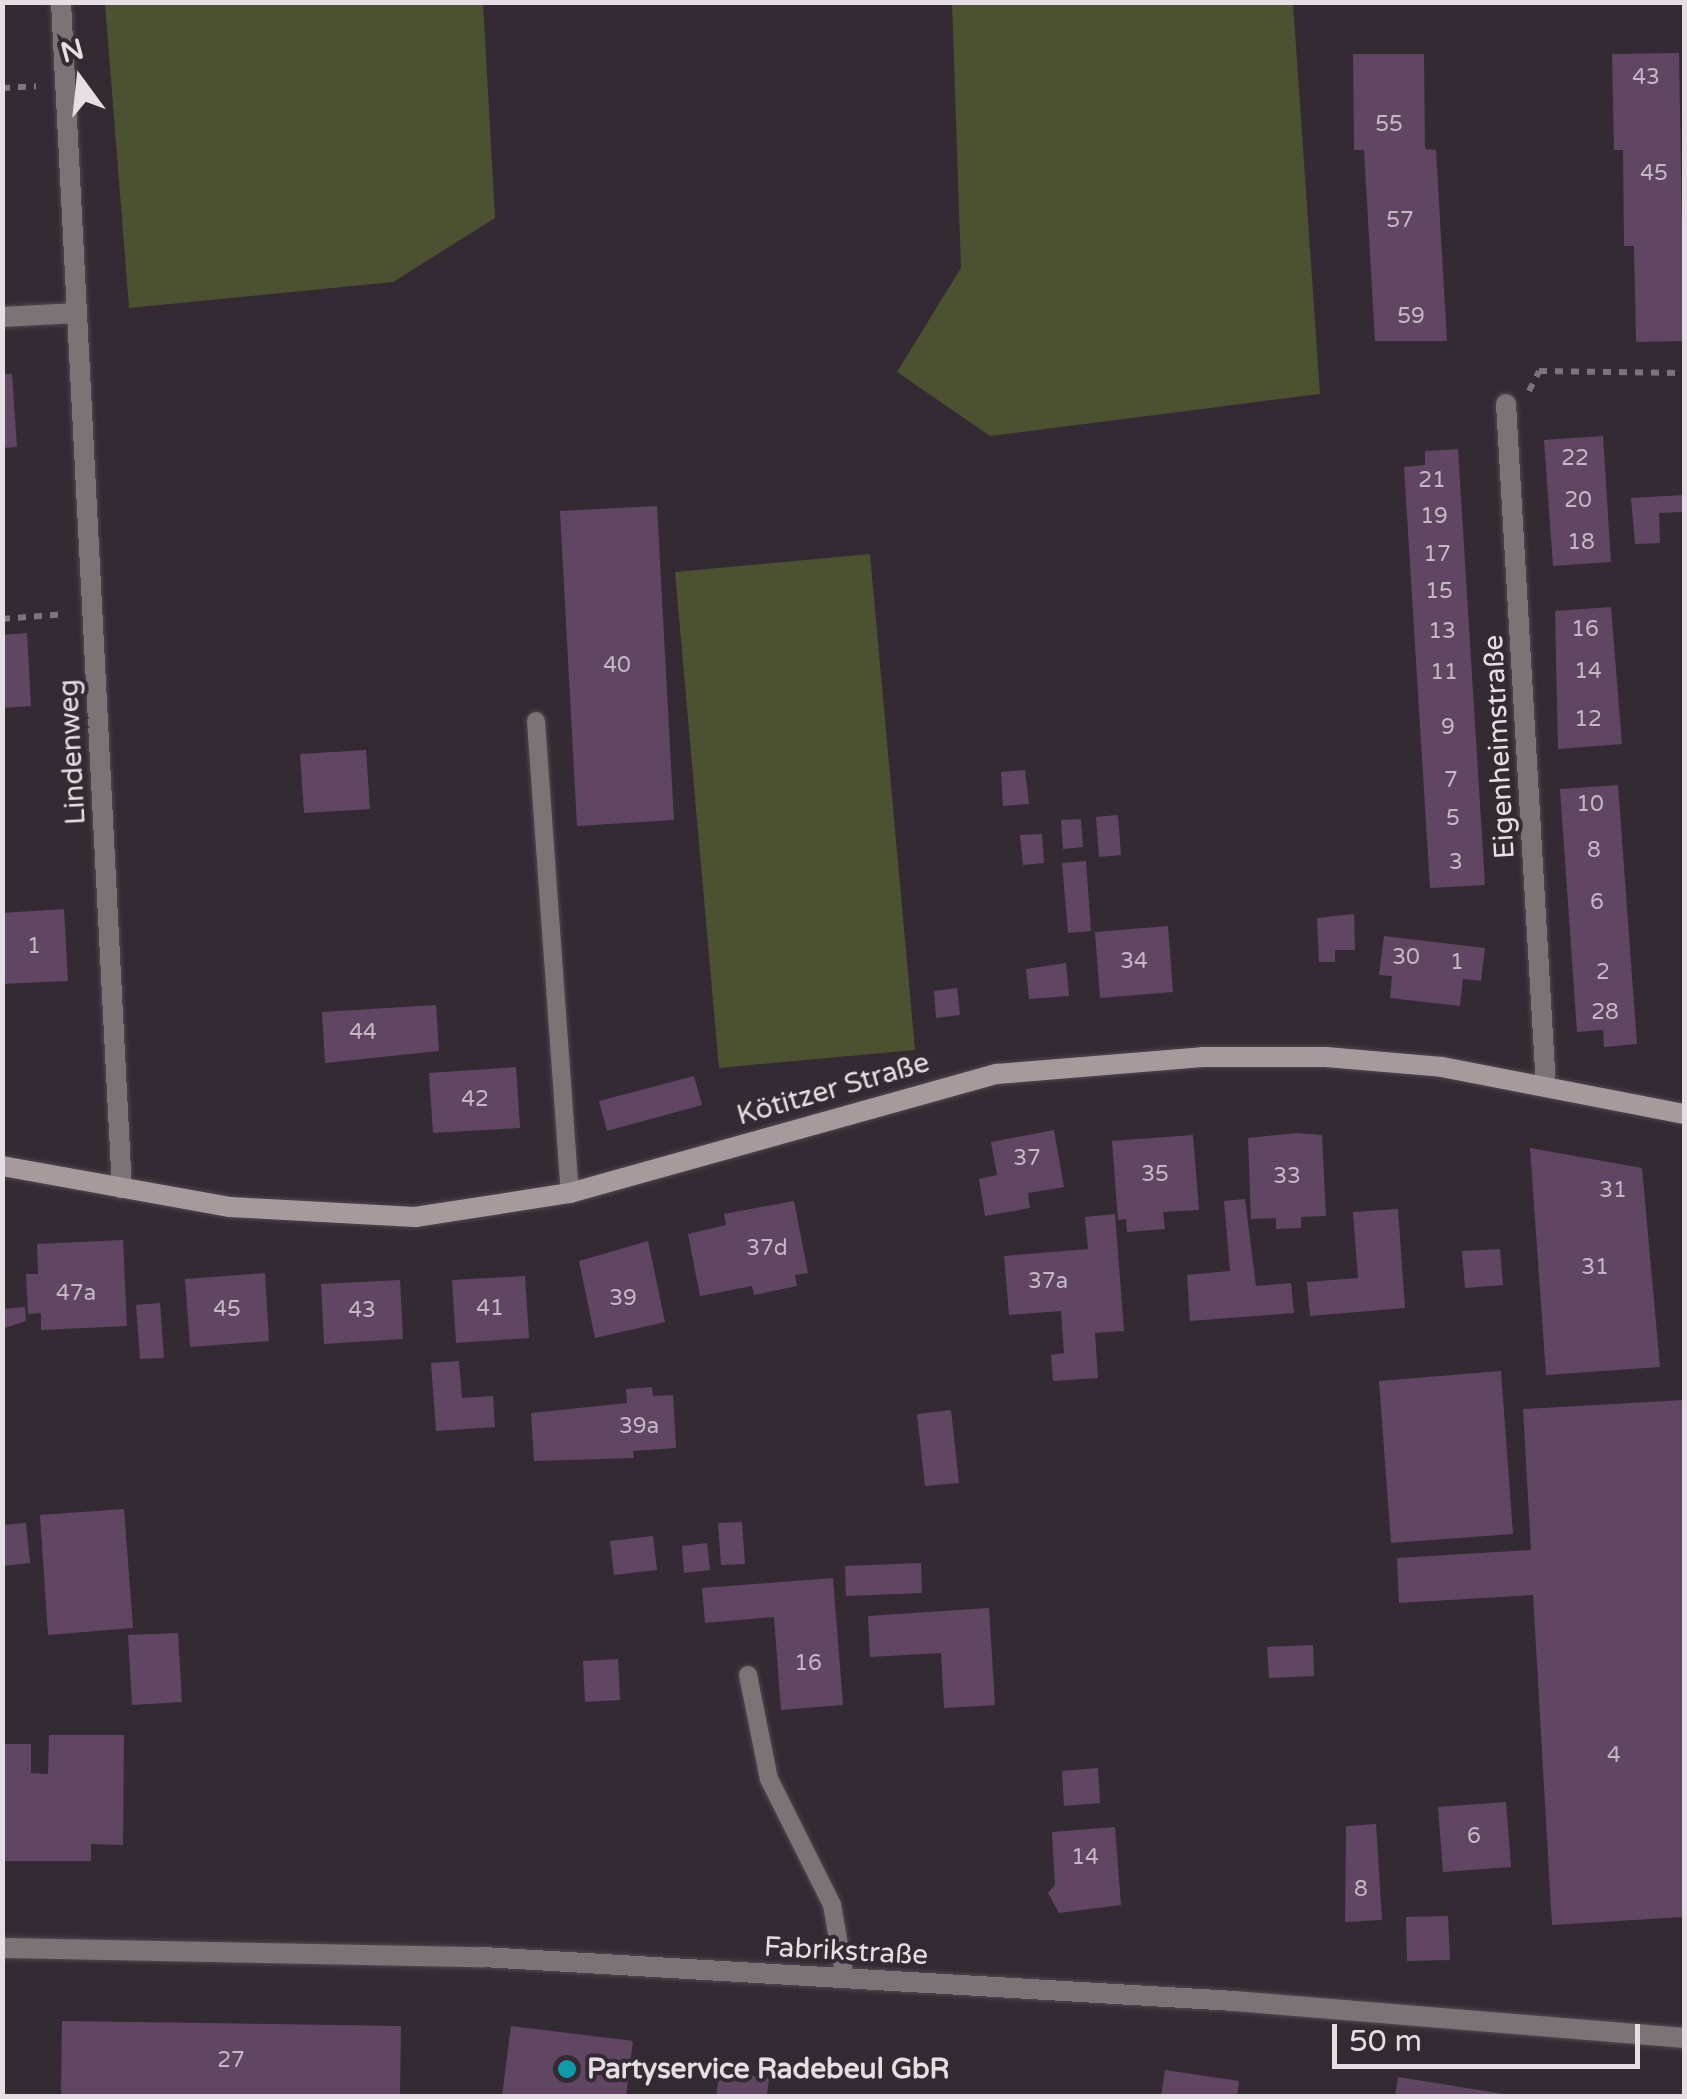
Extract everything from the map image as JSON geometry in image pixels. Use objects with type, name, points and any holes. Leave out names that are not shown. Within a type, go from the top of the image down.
[{"type":"street","name":"Lindenweg","points":[[60,2],[122,1188]]},
{"type":"street","points":[[2,317],[77,313]]},
{"type":"street","name":"Eigenheimstraße","points":[[1506,404],[1546,1087]]},
{"type":"street","name":"Kötitzer Straße","points":[[2,1166],[230,1208],[350,1218],[466,1212],[570,1193],[918,1092],[1080,1063],[1326,1057],[1442,1067],[1684,1114]]},
{"type":"street","name":"Fabrikstraße","points":[[2,1948],[482,1957],[845,1978],[1684,2038]]},
{"type":"lane","points":[[536,720],[570,1193]]},
{"type":"lane","points":[[748,1674],[769,1779],[832,1905],[845,1978]]},
{"type":"path","points":[[1540,371],[1684,372]]},
{"type":"path","points":[[2,619],[92,612]]},
{"type":"green space","points":[[105,3],[483,3],[495,218],[393,282],[129,308]]},
{"type":"green space","points":[[952,3],[1293,3],[1320,394],[990,436],[897,372],[961,268]]},
{"type":"green space","points":[[870,554],[915,1050],[719,1068],[675,572]]},
{"type":"building","points":[[1679,53],[1684,341],[1636,342],[1634,246],[1624,246],[1623,150],[1614,150],[1612,54]]},
{"type":"building","points":[[1353,54],[1424,54],[1425,149],[1436,150],[1447,341],[1375,341],[1364,150],[1354,150]]},
{"type":"building","points":[[2,374],[12,374],[17,447],[2,448]]},
{"type":"building","points":[[1603,436],[1611,562],[1553,566],[1544,440]]},
{"type":"building","points":[[1458,449],[1485,885],[1430,888],[1404,467],[1425,465],[1425,451]]},
{"type":"building","points":[[1684,495],[1684,512],[1659,513],[1660,543],[1635,544],[1631,498]]},
{"type":"building","points":[[657,506],[674,820],[577,826],[560,511]]},
{"type":"building","points":[[1611,607],[1622,744],[1558,749],[1555,611]]},
{"type":"building","points":[[27,633],[31,706],[2,708],[2,635]]},
{"type":"building","points":[[366,750],[370,809],[304,813],[300,754]]},
{"type":"building","points":[[1025,770],[1029,804],[1003,806],[1001,772]]},
{"type":"building","points":[[1618,785],[1637,1044],[1604,1047],[1603,1030],[1577,1032],[1560,789]]},
{"type":"building","points":[[1118,815],[1121,855],[1099,857],[1096,817]]},
{"type":"building","points":[[1081,819],[1083,847],[1063,849],[1061,820]]},
{"type":"building","points":[[1042,834],[1044,863],[1023,865],[1020,835]]},
{"type":"building","points":[[1086,861],[1091,931],[1068,933],[1062,863]]},
{"type":"building","points":[[64,909],[68,981],[2,984],[2,913]]},
{"type":"building","points":[[1354,914],[1355,950],[1335,950],[1335,962],[1319,962],[1317,918]]},
{"type":"building","points":[[1168,926],[1173,992],[1100,998],[1095,932]]},
{"type":"building","points":[[1384,936],[1485,948],[1481,981],[1463,979],[1460,1006],[1390,998],[1392,976],[1379,975]]},
{"type":"building","points":[[1066,963],[1069,996],[1029,999],[1026,969]]},
{"type":"building","points":[[957,988],[960,1015],[936,1018],[934,991]]},
{"type":"building","points":[[436,1005],[439,1051],[325,1063],[322,1012]]},
{"type":"building","points":[[516,1067],[520,1128],[433,1133],[429,1073]]},
{"type":"building","points":[[694,1076],[702,1105],[607,1131],[599,1101]]},
{"type":"building","points":[[1054,1130],[1064,1187],[1028,1193],[1030,1208],[985,1216],[979,1179],[997,1175],[991,1142]]},
{"type":"building","points":[[1297,1133],[1322,1135],[1326,1216],[1301,1217],[1301,1228],[1276,1229],[1276,1218],[1251,1219],[1248,1138]]},
{"type":"building","points":[[1193,1135],[1199,1210],[1163,1212],[1165,1229],[1127,1232],[1126,1219],[1118,1220],[1112,1141]]},
{"type":"building","points":[[1530,1148],[1642,1168],[1660,1367],[1546,1375]]},
{"type":"building","points":[[1245,1199],[1256,1286],[1291,1283],[1294,1313],[1190,1321],[1187,1275],[1230,1271],[1224,1201]]},
{"type":"building","points":[[794,1201],[808,1273],[795,1275],[797,1286],[754,1295],[752,1286],[700,1296],[688,1234],[726,1225],[724,1214]]},
{"type":"building","points":[[1398,1209],[1405,1308],[1310,1316],[1307,1282],[1358,1278],[1353,1212]]},
{"type":"building","points":[[1115,1214],[1124,1331],[1095,1333],[1098,1378],[1053,1381],[1051,1355],[1064,1353],[1061,1311],[1009,1315],[1004,1256],[1088,1249],[1085,1217]]},
{"type":"building","points":[[123,1240],[127,1326],[41,1330],[41,1313],[28,1314],[26,1274],[38,1274],[37,1244]]},
{"type":"building","points":[[648,1241],[665,1322],[595,1338],[579,1261]]},
{"type":"building","points":[[1500,1249],[1503,1285],[1465,1288],[1462,1251]]},
{"type":"building","points":[[265,1273],[269,1341],[190,1347],[185,1279]]},
{"type":"building","points":[[525,1276],[529,1338],[456,1343],[452,1280]]},
{"type":"building","points":[[400,1280],[403,1339],[324,1344],[321,1284]]},
{"type":"building","points":[[160,1303],[164,1358],[140,1359],[136,1305]]},
{"type":"building","points":[[25,1307],[26,1321],[2,1329],[2,1309]]},
{"type":"building","points":[[459,1361],[462,1398],[493,1396],[495,1427],[436,1431],[431,1363]]},
{"type":"building","points":[[1501,1371],[1513,1534],[1391,1543],[1379,1381]]},
{"type":"building","points":[[652,1387],[653,1396],[673,1395],[676,1448],[633,1451],[634,1458],[534,1461],[531,1413],[627,1403],[626,1389]]},
{"type":"building","points":[[1684,1400],[1684,1917],[1552,1925],[1533,1595],[1399,1603],[1397,1558],[1531,1550],[1523,1409]]},
{"type":"building","points":[[951,1410],[959,1483],[925,1486],[917,1414]]},
{"type":"building","points":[[124,1509],[133,1628],[48,1635],[40,1515]]},
{"type":"building","points":[[742,1522],[745,1564],[721,1565],[718,1523]]},
{"type":"building","points":[[26,1523],[30,1563],[2,1566],[2,1525]]},
{"type":"building","points":[[653,1536],[657,1570],[614,1575],[610,1541]]},
{"type":"building","points":[[707,1543],[710,1570],[684,1573],[682,1546]]},
{"type":"building","points":[[921,1563],[922,1593],[846,1596],[845,1566]]},
{"type":"building","points":[[833,1578],[843,1705],[781,1710],[774,1617],[705,1623],[702,1588]]},
{"type":"building","points":[[989,1608],[995,1705],[944,1708],[941,1653],[870,1657],[868,1616]]},
{"type":"building","points":[[178,1633],[182,1702],[132,1705],[128,1635]]},
{"type":"building","points":[[1313,1645],[1314,1676],[1269,1678],[1267,1647]]},
{"type":"building","points":[[618,1659],[620,1700],[585,1702],[583,1661]]},
{"type":"building","points":[[49,1735],[124,1735],[123,1845],[91,1844],[91,1861],[2,1861],[2,1744],[31,1744],[31,1773],[48,1774]]},
{"type":"building","points":[[1098,1768],[1100,1803],[1064,1806],[1062,1771]]},
{"type":"building","points":[[1506,1802],[1511,1867],[1443,1872],[1438,1807]]},
{"type":"building","points":[[1376,1824],[1382,1920],[1345,1922],[1346,1826]]},
{"type":"building","points":[[1115,1827],[1121,1905],[1059,1913],[1048,1893],[1055,1885],[1052,1832]]},
{"type":"building","points":[[1448,1916],[1450,1960],[1407,1961],[1406,1917]]},
{"type":"building","points":[[62,2021],[401,2026],[400,2096],[61,2096]]},
{"type":"building","name":"Partyservice Radebeul GbR","points":[[511,2026],[633,2041],[626,2096],[502,2096]]},
{"type":"building","points":[[1165,2070],[1239,2081],[1237,2096],[1161,2096]]},
{"type":"building","points":[[720,2071],[769,2078],[767,2096],[716,2096]]},
{"type":"building","points":[[1398,2077],[1504,2094],[1504,2096],[1395,2096]]},
{"type":"place","name":"Partyservice Radebeul GbR","points":[[567,2069]]}]
